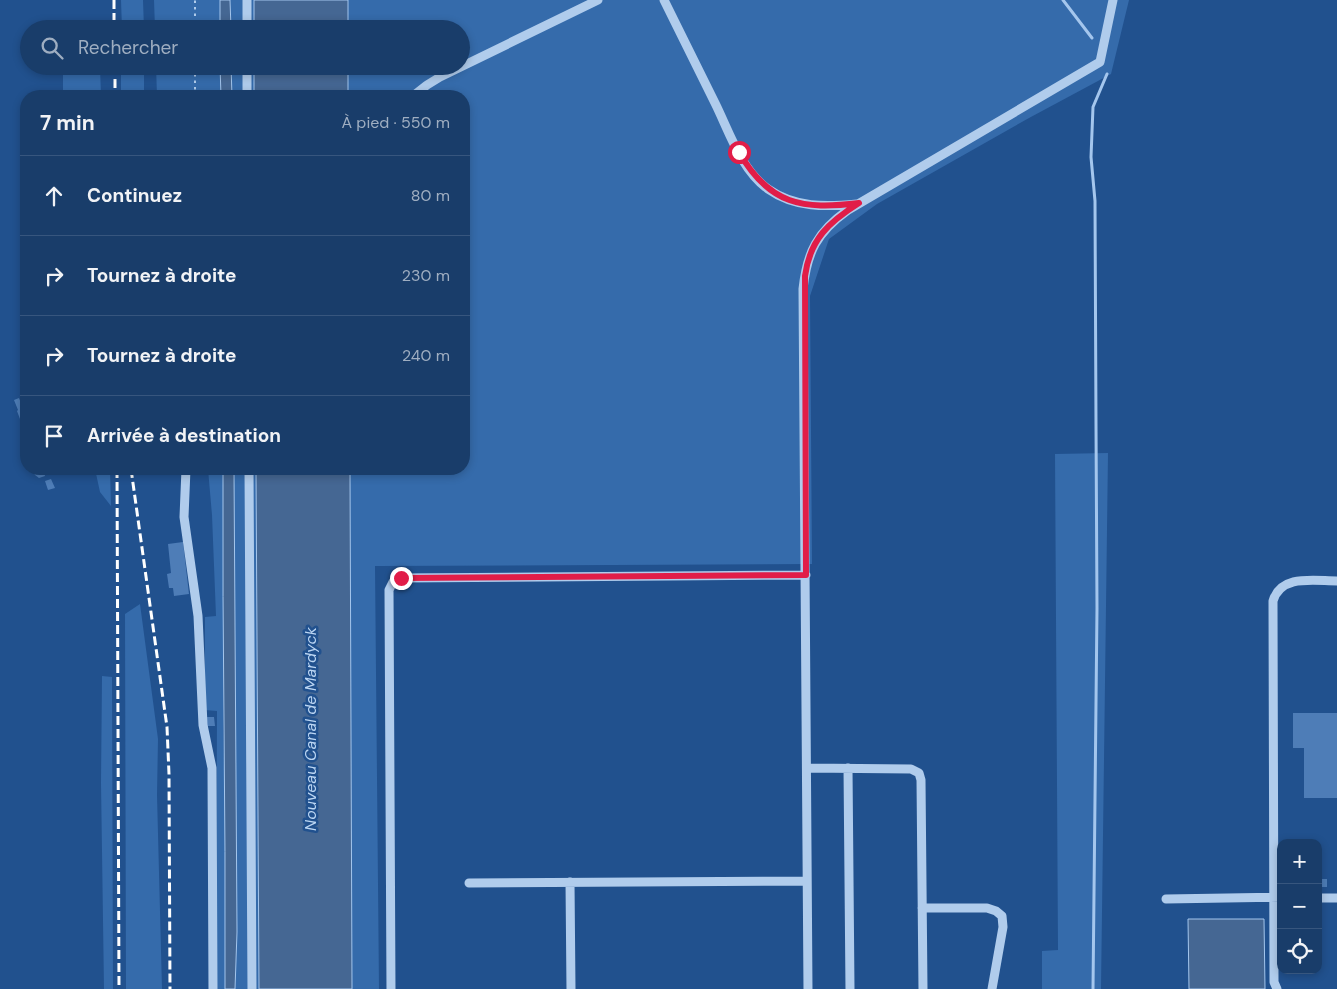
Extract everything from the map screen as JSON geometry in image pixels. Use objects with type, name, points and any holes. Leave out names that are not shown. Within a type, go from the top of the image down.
[{"type":"street","points":[[247,0],[247,20]]},
{"type":"street","points":[[470,62],[598,0]]},
{"type":"street","points":[[664,0],[739,152],[762,185],[778,195],[805,204],[825,206],[859,203]]},
{"type":"street","points":[[808,989],[805,276],[811,249],[820,235],[833,221],[859,203],[1100,62],[1113,0]]},
{"type":"street","points":[[247,75],[248,90]]},
{"type":"street","points":[[421,90],[444,75]]},
{"type":"street","points":[[186,475],[184,517],[198,616],[203,725],[212,768],[213,989]]},
{"type":"street","points":[[249,475],[252,989]]},
{"type":"street","points":[[391,989],[389,590],[394,582],[401,578],[806,575]]},
{"type":"street","points":[[1277,989],[1274,982],[1277,898],[1273,601],[1277,592],[1288,583],[1298,581],[1337,581]]},
{"type":"street","points":[[807,768],[911,768],[919,773],[923,989]]},
{"type":"street","points":[[848,768],[850,989]]},
{"type":"street","points":[[469,882],[807,881]]},
{"type":"street","points":[[570,882],[571,989]]},
{"type":"street","points":[[1166,899],[1277,898]]},
{"type":"street","points":[[1322,898],[1337,898]]},
{"type":"street","points":[[922,908],[987,908],[996,911],[1002,916],[1003,926],[992,989]]},
{"type":"path","points":[[195,0],[195,20]]},
{"type":"path","points":[[194,90],[195,75]]},
{"type":"shaded area","points":[[121,0],[143,0],[144,20],[122,20]]},
{"type":"shaded area","points":[[154,0],[220,0],[220,20],[155,20]]},
{"type":"shaded area","points":[[230,0],[254,0],[254,20],[231,20]]},
{"type":"shaded area","points":[[348,0],[1129,0],[1111,74],[877,204],[829,239],[810,296],[812,564],[375,566],[379,989],[352,989],[350,475],[470,475],[470,90],[348,90],[348,75],[470,75],[470,20],[348,20]]},
{"type":"shaded area","points":[[63,75],[100,75],[101,90],[63,90]]},
{"type":"shaded area","points":[[121,75],[144,75],[144,90],[121,90]]},
{"type":"shaded area","points":[[156,75],[220,75],[221,90],[157,90]]},
{"type":"shaded area","points":[[231,75],[254,75],[254,90],[232,90]]},
{"type":"shaded area","points":[[1108,453],[1101,989],[1042,989],[1042,951],[1058,950],[1055,454]]},
{"type":"shaded area","points":[[96,475],[110,475],[111,506],[100,492]]},
{"type":"shaded area","points":[[209,475],[223,475],[223,730],[226,844],[225,989],[216,989],[217,711],[205,710],[205,617],[216,616]]},
{"type":"shaded area","points":[[234,475],[256,475],[259,989],[235,989],[237,932]]},
{"type":"shaded area","points":[[140,604],[158,739],[157,795],[162,989],[126,989],[125,614]]},
{"type":"shaded area","points":[[102,676],[112,677],[113,989],[104,989],[101,783]]},
{"type":"water","points":[[220,0],[230,0],[231,20],[220,20]]},
{"type":"water","points":[[254,0],[348,0],[348,20],[254,20]]},
{"type":"water","points":[[220,75],[231,75],[232,90],[221,90]]},
{"type":"water","points":[[254,75],[348,75],[348,90],[254,90]]},
{"type":"water","points":[[223,475],[234,475],[237,932],[235,989],[225,989]]},
{"type":"water","name":"Nouveau Canal de Mardyck","points":[[256,475],[350,475],[352,989],[259,989]]},
{"type":"water","points":[[1188,919],[1264,919],[1265,989],[1189,989]]},
{"type":"building","points":[[19,398],[20,401],[20,419],[18,410],[14,400]]},
{"type":"building","points":[[35,475],[45,475],[45,476],[39,478]]},
{"type":"building","points":[[51,479],[55,488],[48,490],[45,481]]},
{"type":"building","points":[[183,542],[189,594],[174,596],[173,588],[169,588],[167,574],[171,573],[168,544]]},
{"type":"building","points":[[1293,713],[1337,713],[1337,798],[1304,798],[1304,748],[1293,748]]},
{"type":"building","points":[[206,717],[214,717],[215,726],[205,726]]},
{"type":"building","points":[[1322,879],[1327,879],[1327,887],[1322,887]]},
{"type":"waterway","points":[[1063,0],[1092,38]]},
{"type":"waterway","points":[[1093,989],[1097,608],[1095,201],[1091,157],[1093,107],[1107,74]]},
{"type":"railway","points":[[114,0],[114,20]]},
{"type":"railway","points":[[115,75],[115,90]]},
{"type":"railway","points":[[117,475],[119,989]]},
{"type":"railway","points":[[132,475],[167,727],[170,989]]},
{"type":"route","points":[[401,578],[806,575],[804,289],[806,267],[811,249],[820,235],[833,221],[859,203],[825,206],[795,202],[778,195],[762,185],[739,152]]}]
